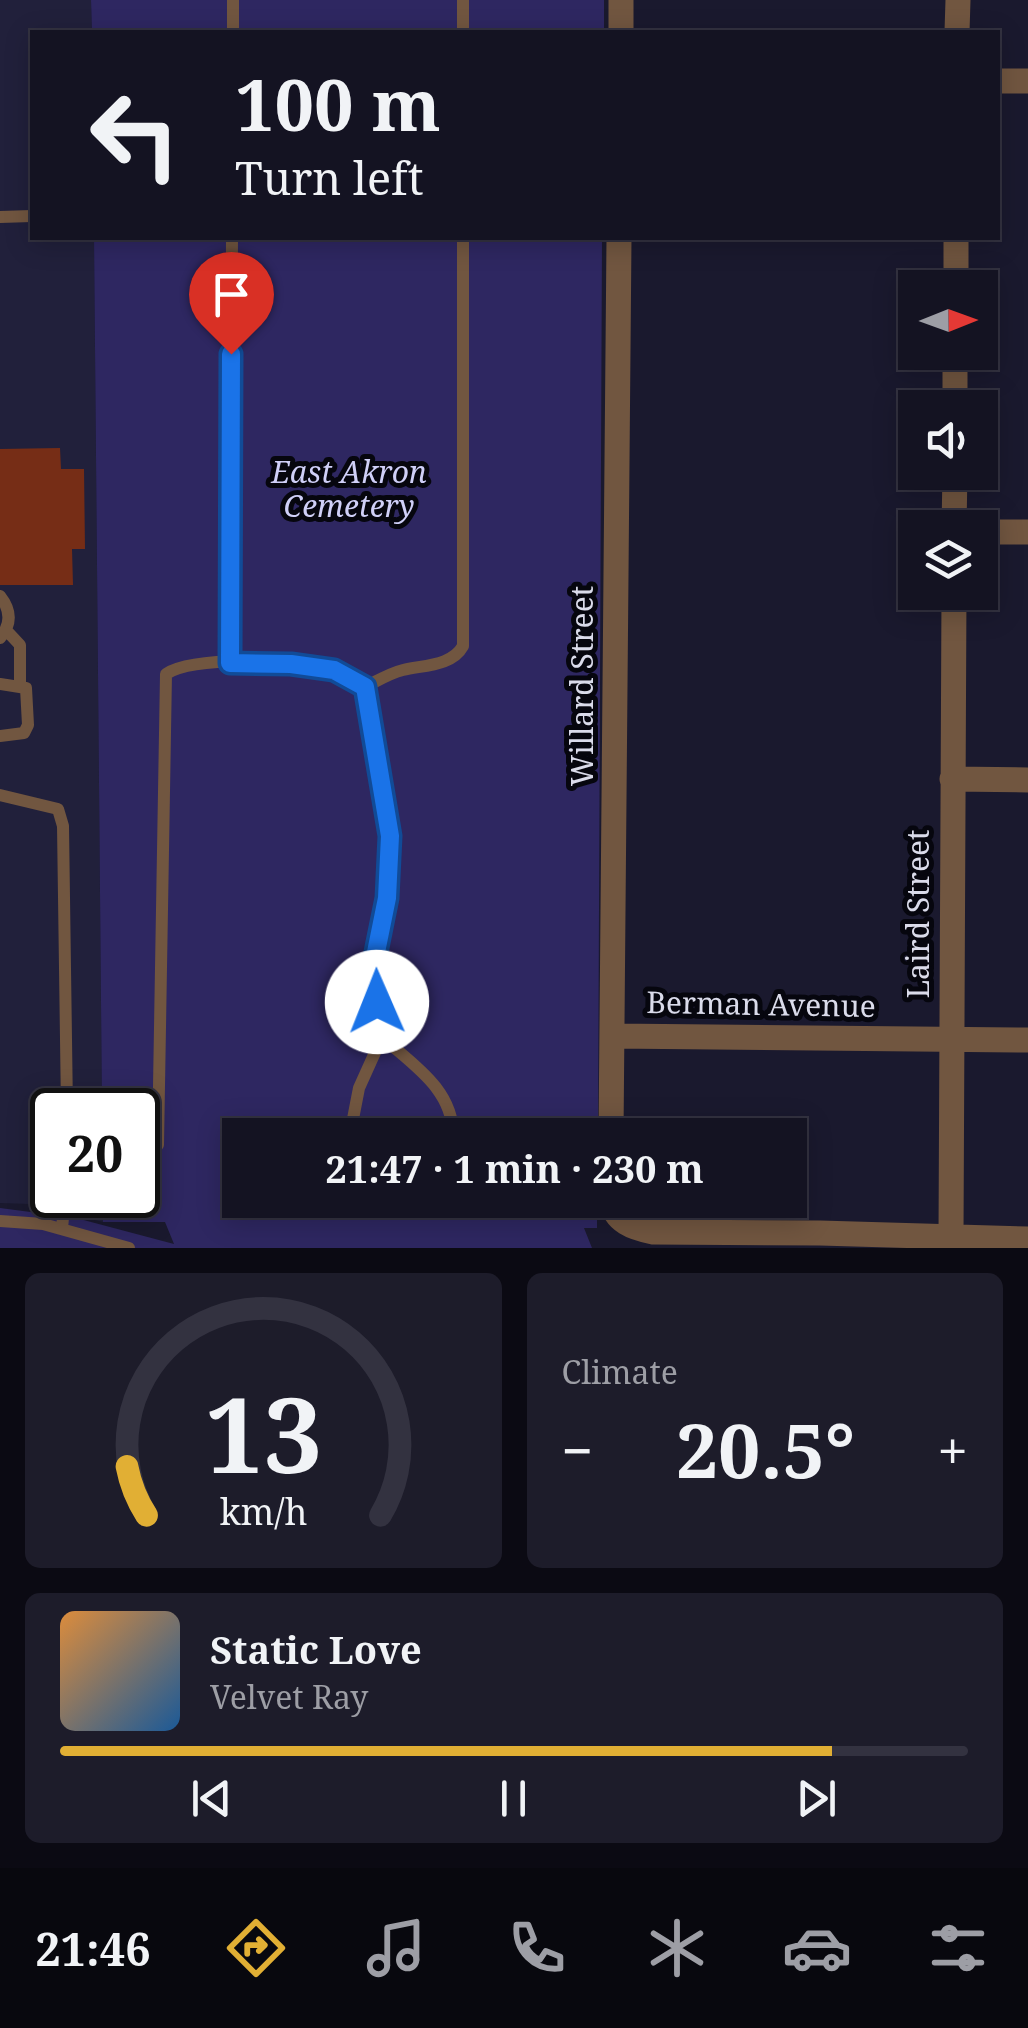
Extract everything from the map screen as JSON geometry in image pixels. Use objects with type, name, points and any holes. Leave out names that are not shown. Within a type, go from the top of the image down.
[{"type":"street","points":[[621,0],[621,30]]},
{"type":"street","points":[[958,0],[958,30]]},
{"type":"street","points":[[1000,81],[1028,81]]},
{"type":"street","name":"Willard Street","points":[[611,1118],[619,240]]},
{"type":"street","points":[[956,240],[956,270]]},
{"type":"street","points":[[998,532],[1028,532]]},
{"type":"street","name":"Laird Street","points":[[951,1236],[954,610]]},
{"type":"street","points":[[952,779],[1028,780]]},
{"type":"street","name":"Berman Avenue","points":[[613,1036],[1028,1040]]},
{"type":"street","points":[[624,1218],[636,1229],[670,1234],[820,1240],[951,1236],[1028,1239]]},
{"type":"lane","points":[[233,0],[233,30]]},
{"type":"lane","points":[[463,0],[463,30]]},
{"type":"lane","points":[[0,217],[30,216]]},
{"type":"lane","points":[[230,663],[232,240]]},
{"type":"lane","points":[[365,687],[399,671],[440,663],[459,654],[464,646],[464,240]]},
{"type":"lane","points":[[0,596],[9,612],[3,634],[20,645],[20,684],[27,692],[28,725],[24,733],[0,736]]},
{"type":"lane","points":[[159,1088],[166,674],[178,666],[199,662],[291,664],[334,670],[365,687]]},
{"type":"lane","points":[[0,684],[20,684]]},
{"type":"lane","points":[[353,1118],[359,1088],[382,1037],[373,967],[387,898],[390,836],[365,687]]},
{"type":"lane","points":[[0,795],[58,809],[63,826],[67,1088]]},
{"type":"lane","points":[[382,1037],[440,1090],[452,1118]]},
{"type":"lane","points":[[62,1230],[63,1218]]},
{"type":"lane","points":[[0,1221],[26,1222],[129,1248]]},
{"type":"shaded area","points":[[0,0],[91,0],[92,30],[30,30],[30,240],[94,240],[102,1088],[30,1088],[29,1204],[0,1203]]},
{"type":"green space","points":[[91,0],[604,0],[604,30],[92,30]]},
{"type":"green space","name":"East Akron Cemetery","points":[[94,240],[602,240],[598,1118],[222,1118],[222,1218],[597,1218],[597,1228],[584,1228],[592,1248],[0,1248],[0,1208],[30,1212],[30,1218],[76,1218],[174,1244],[165,1222],[103,1222],[103,1218],[160,1218],[160,1088],[102,1088]]},
{"type":"building","points":[[60,448],[61,469],[84,469],[85,549],[72,549],[73,585],[0,585],[0,449]]},
{"type":"route","points":[[231,354],[230,663],[291,664],[334,670],[365,687],[390,836],[387,898],[373,967],[377,1002]]}]
